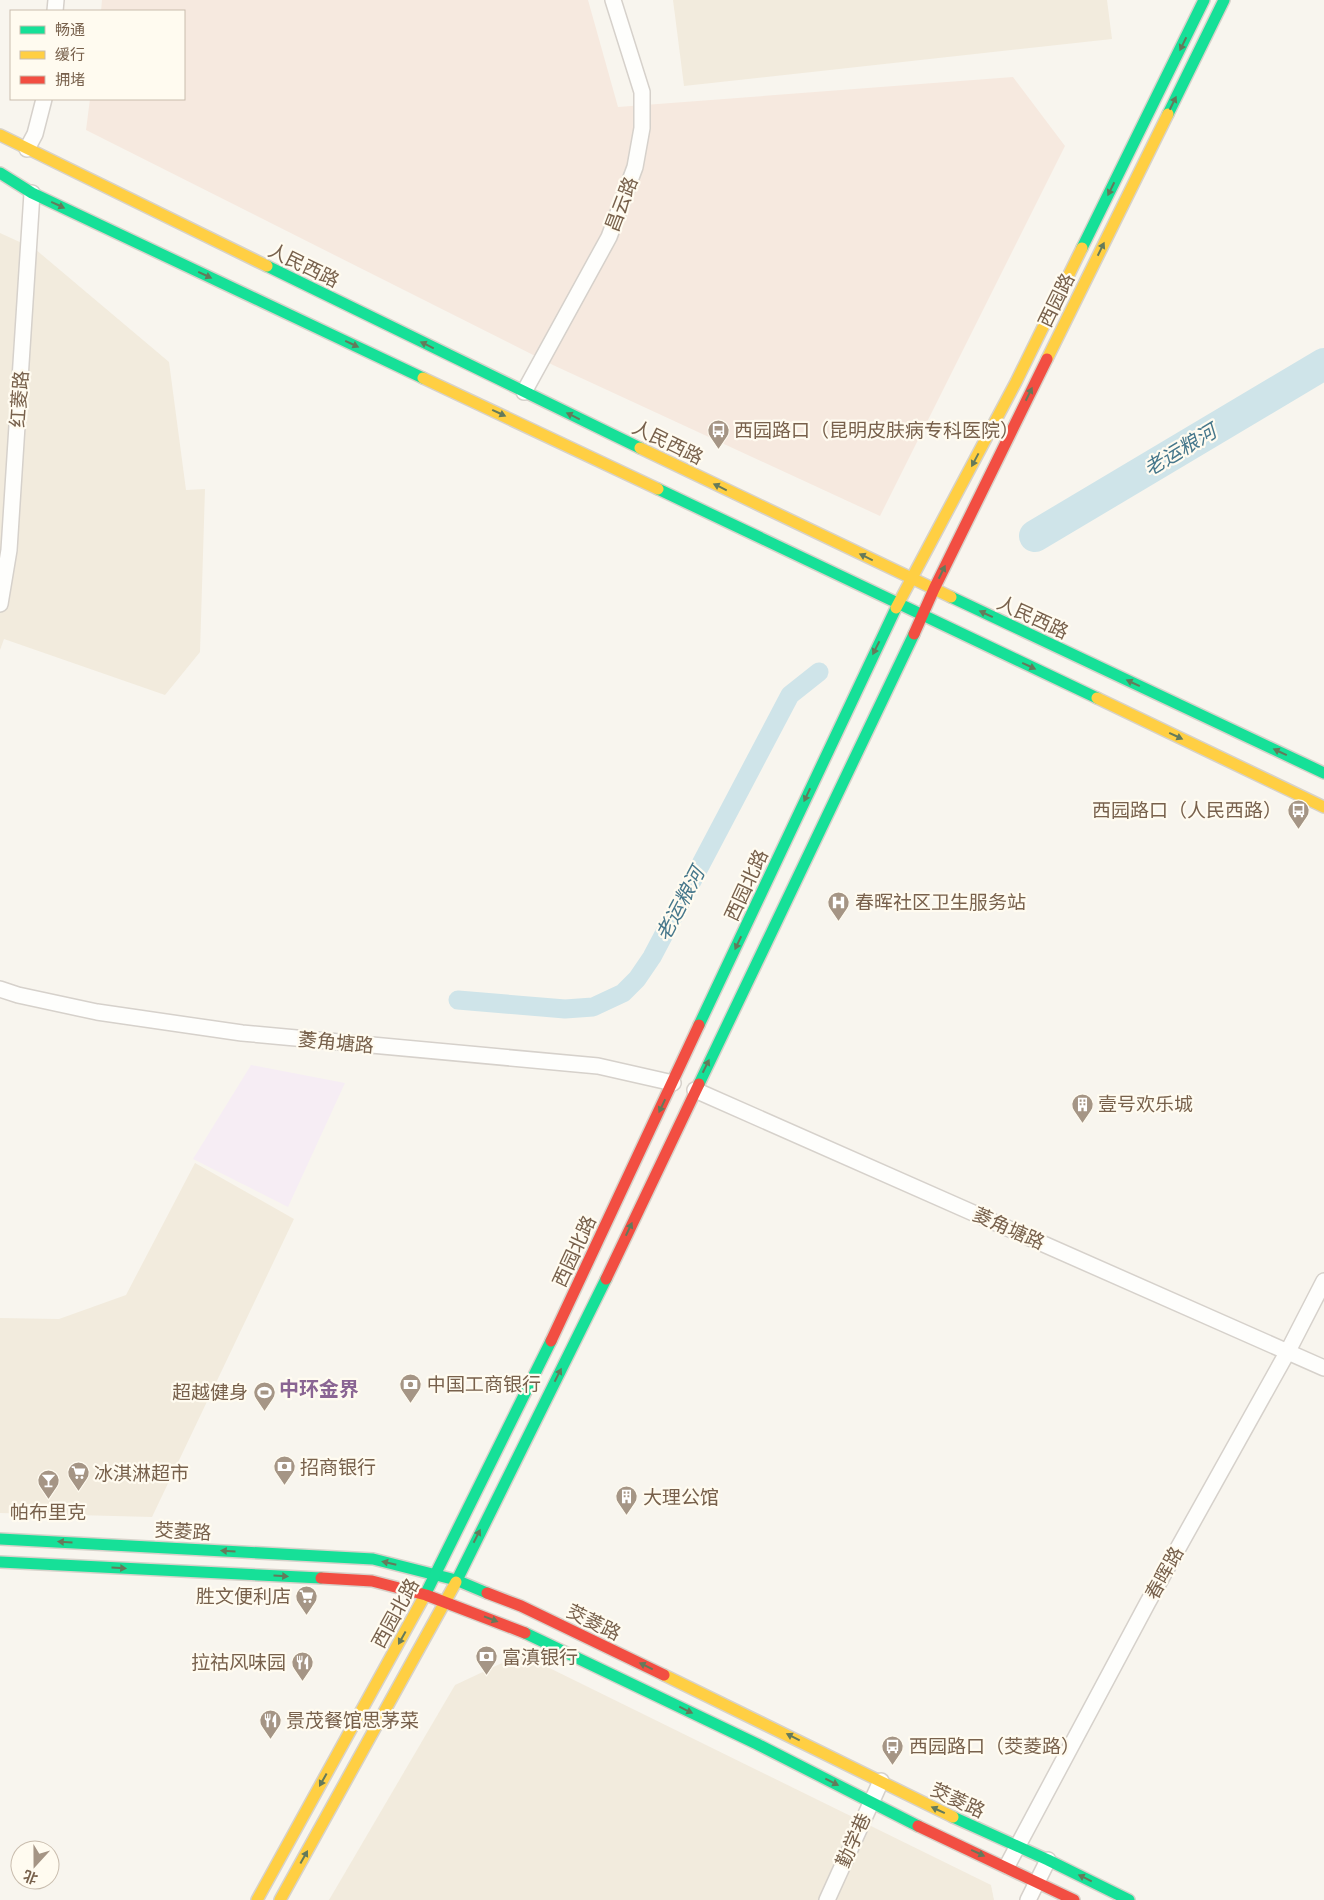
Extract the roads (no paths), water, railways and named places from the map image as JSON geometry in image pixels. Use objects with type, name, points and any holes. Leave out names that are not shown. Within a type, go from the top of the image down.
[{"type":"main road","name":"西园路","points":[[898,605],[910,578],[1016,382],[1204,0]]},
{"type":"main road","name":"西园路","points":[[921,616],[1224,0]]},
{"type":"main road","name":"人民西路","points":[[0,135],[524,392],[934,590],[1324,772]]},
{"type":"main road","points":[[0,173],[32,193],[585,454],[1324,807]]},
{"type":"main road","name":"西园北路","points":[[257,1900],[437,1574],[558,1328],[868,664],[898,605]]},
{"type":"main road","name":"西园北路","points":[[280,1900],[446,1602],[581,1330],[891,685],[921,616]]},
{"type":"main road","name":"茭菱路","points":[[0,1539],[373,1559],[456,1580],[521,1606],[767,1724],[920,1802],[1048,1860],[1129,1900]]},
{"type":"main road","name":"茭菱路","points":[[0,1562],[372,1581],[426,1595],[512,1627],[757,1744],[1074,1900]]},
{"type":"street","name":"昌云路","points":[[524,392],[609,237],[635,167],[642,128],[642,92],[613,0]]},
{"type":"street","points":[[27,149],[35,134],[44,100]]},
{"type":"street","name":"红菱路","points":[[0,604],[9,550],[32,193]]},
{"type":"street","name":"菱角塘路","points":[[0,989],[18,995],[97,1012],[242,1033],[598,1066],[673,1083]]},
{"type":"street","name":"菱角塘路","points":[[695,1090],[1324,1368]]},
{"type":"street","name":"春晖路","points":[[1007,1866],[1148,1602],[1288,1351],[1324,1281]]},
{"type":"street","name":"勤学巷","points":[[827,1900],[881,1781]]},
{"type":"street","points":[[1028,1900],[1048,1860]]},
{"type":"waterway","name":"老运粮河","points":[[1035,536],[1324,364]]},
{"type":"waterway","name":"老运粮河","points":[[458,1000],[565,1009],[593,1007],[623,993],[637,979],[652,957],[790,695],[819,672]]},
{"type":"place","name":"西园路口（昆明皮肤病专科医院）","points":[[718,449]]},
{"type":"place","name":"西园路口（人民西路）","points":[[1298,829]]},
{"type":"place","name":"春晖社区卫生服务站","points":[[839,921]]},
{"type":"place","name":"壹号欢乐城","points":[[1082,1123]]},
{"type":"place","name":"中国工商银行","points":[[411,1403]]},
{"type":"place","name":"超越健身","points":[[264,1411]]},
{"type":"place","name":"招商银行","points":[[284,1486]]},
{"type":"place","name":"冰淇淋超市","points":[[78,1492]]},
{"type":"place","name":"帕布里克","points":[[48,1500]]},
{"type":"place","name":"大理公馆","points":[[627,1516]]},
{"type":"place","name":"胜文便利店","points":[[307,1615]]},
{"type":"place","name":"富滇银行","points":[[486,1676]]},
{"type":"place","name":"拉祜风味园","points":[[302,1681]]},
{"type":"place","name":"景茂餐馆思茅菜","points":[[270,1739]]},
{"type":"place","name":"西园路口（茭菱路）","points":[[893,1765]]},
{"type":"district","name":"中环金界","points":[[319,1389]]}]
